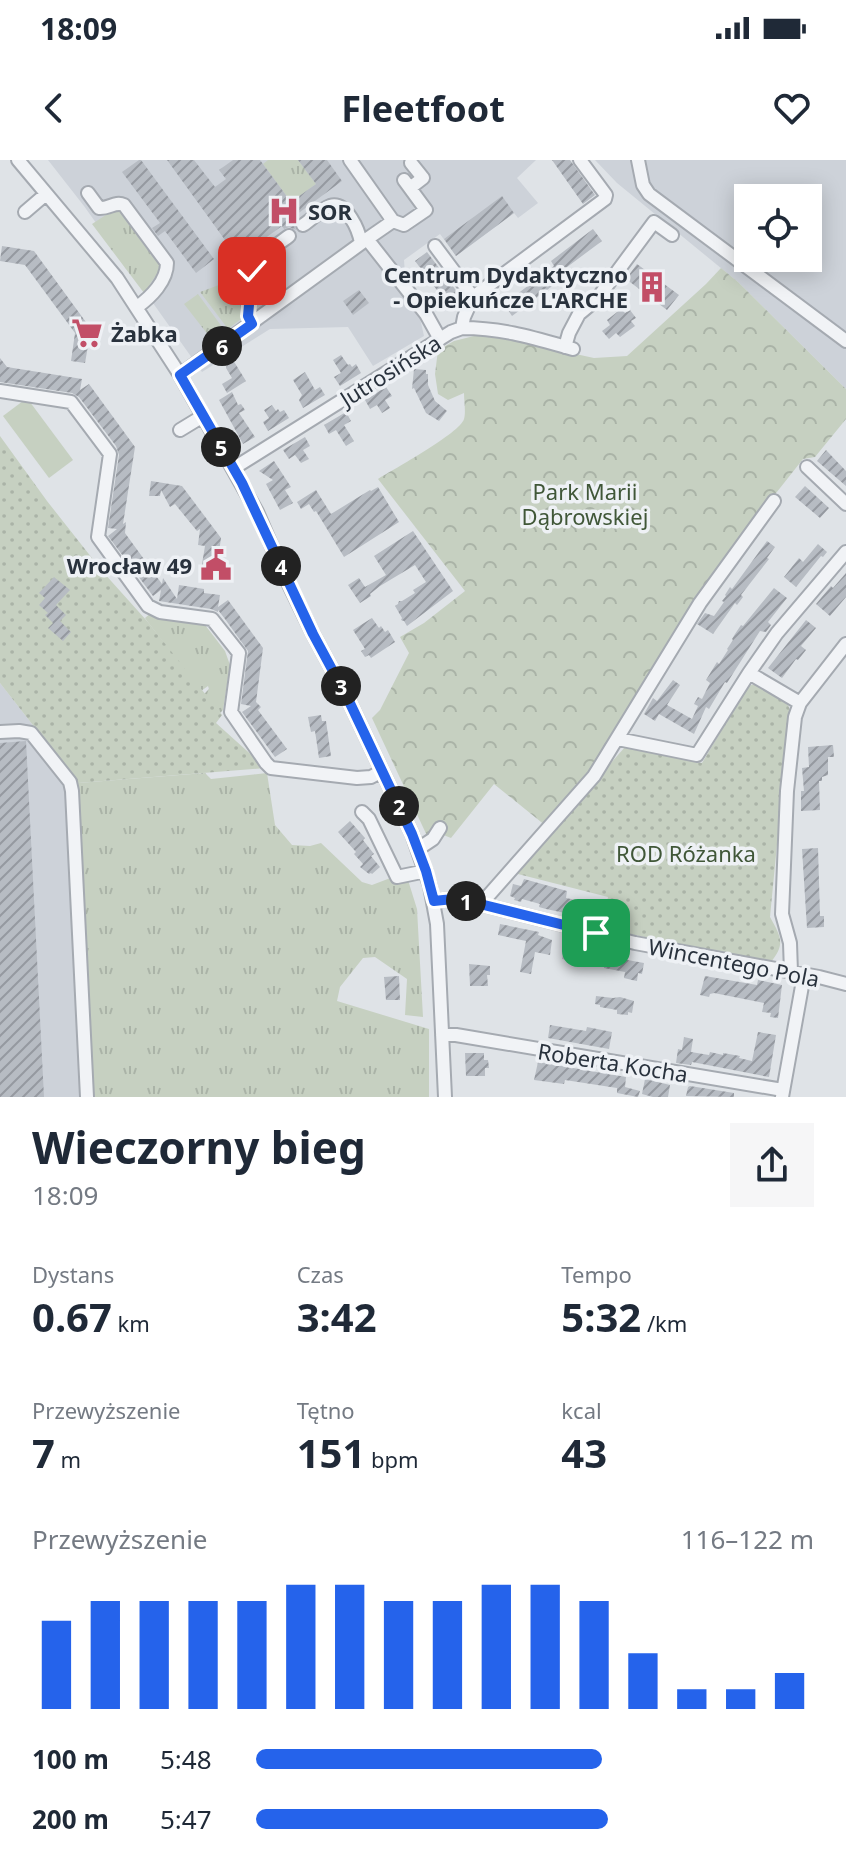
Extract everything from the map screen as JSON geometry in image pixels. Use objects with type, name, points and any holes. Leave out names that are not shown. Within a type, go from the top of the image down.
[{"type":"street","points":[[18,160],[117,278],[180,375],[234,468],[418,849],[434,901],[439,943],[445,1097]]},
{"type":"street","points":[[350,160],[393,221],[404,225],[426,210],[407,184],[423,178],[411,163]]},
{"type":"street","points":[[435,246],[473,297],[605,199],[606,195],[580,160]]},
{"type":"street","points":[[638,160],[643,185],[649,194],[846,341]]},
{"type":"street","points":[[88,193],[99,208],[106,209],[117,203],[124,205],[167,263],[168,268],[152,296],[137,307]]},
{"type":"street","points":[[25,212],[46,194]]},
{"type":"street","points":[[303,225],[327,208],[334,205],[342,208],[364,241],[426,314],[440,339]]},
{"type":"street","points":[[462,328],[491,328],[569,348],[569,333],[579,314],[597,299],[651,219],[672,235]]},
{"type":"street","points":[[180,375],[393,221]]},
{"type":"street","points":[[252,324],[248,316],[253,267],[259,258],[289,236]]},
{"type":"street","name":"Jutrosińska","points":[[234,468],[462,328],[473,297]]},
{"type":"street","points":[[0,391],[71,402],[110,454],[98,537],[148,606],[160,612],[212,619],[239,653],[231,712],[271,768],[357,778],[371,777],[382,771]]},
{"type":"street","points":[[180,430],[203,416]]},
{"type":"street","points":[[807,467],[846,504]]},
{"type":"street","points":[[481,904],[584,789],[700,603],[774,501]]},
{"type":"street","points":[[618,739],[697,755],[777,633],[846,552]]},
{"type":"street","points":[[783,1094],[798,973],[782,914],[783,848],[795,717],[800,703],[846,644]]},
{"type":"street","points":[[749,673],[800,703]]},
{"type":"street","points":[[0,732],[31,733],[70,782],[87,1097]]},
{"type":"street","points":[[362,812],[369,819],[397,877],[426,871]]},
{"type":"street","points":[[418,849],[433,839],[440,828]]},
{"type":"street","name":"Wincentego Pola","points":[[434,901],[453,899],[481,904],[635,943],[846,984]]},
{"type":"street","name":"Roberta Kocha","points":[[442,1035],[783,1094]]},
{"type":"shaded area","points":[[48,160],[536,160],[517,178],[538,203],[518,218],[514,213],[456,256],[440,234],[404,260],[405,274],[432,310],[420,318],[424,336],[373,366],[348,327],[270,329],[202,372]]},
{"type":"shaded area","points":[[595,160],[846,160],[846,389],[738,282],[617,183]]},
{"type":"shaded area","points":[[0,683],[78,783],[93,1097],[0,1097]]},
{"type":"green space","points":[[268,160],[298,160],[316,184],[291,202],[263,164]]},
{"type":"green space","points":[[115,209],[124,211],[121,214],[156,261],[160,259],[163,265],[144,293],[92,224]]},
{"type":"green space","name":"Park Marii Dąbrowskiej","points":[[721,268],[846,389],[846,419],[815,457],[803,459],[765,507],[594,769],[546,826],[494,784],[451,838],[436,832],[429,840],[372,718],[380,710],[409,653],[400,637],[424,623],[465,591],[378,479],[439,442],[464,419],[464,393],[448,400],[438,394],[435,374],[438,350],[454,341],[474,336],[493,336],[594,358],[627,356]]},
{"type":"green space","points":[[235,279],[244,300],[241,319],[228,329],[200,292]]},
{"type":"green space","points":[[198,294],[225,331],[213,340],[206,338],[209,336],[184,304]]},
{"type":"green space","points":[[27,398],[73,460],[49,478],[3,416]]},
{"type":"green space","points":[[0,436],[103,572],[147,621],[222,715],[216,723],[266,768],[78,783],[0,683]]},
{"type":"green space","points":[[152,612],[202,621],[225,651],[230,665],[220,713],[204,694],[208,686],[201,691],[147,621],[145,618]]},
{"type":"green space","name":"ROD Różanka","points":[[755,684],[788,705],[790,710],[770,917],[779,935],[780,945],[770,963],[601,928],[608,897],[514,873],[625,747],[702,763],[748,686]]},
{"type":"green space","points":[[205,773],[211,779],[267,773],[275,825],[292,845],[321,843],[362,882],[372,885],[393,877],[408,880],[417,909],[423,1017],[405,1015],[407,979],[375,957],[363,958],[340,987],[337,1001],[429,1029],[429,1097],[93,1097],[78,783]]},
{"type":"building","points":[[139,160],[214,259],[196,273],[165,231],[158,236],[152,228],[160,223],[122,172]]},
{"type":"building","points":[[167,160],[194,160],[215,187],[226,179],[219,170],[233,160],[260,160],[291,202],[316,184],[298,160],[327,160],[342,181],[296,215],[296,230],[282,226],[238,258]]},
{"type":"building","points":[[552,160],[570,160],[595,195],[583,204]]},
{"type":"building","points":[[502,196],[514,213],[456,256],[444,239]]},
{"type":"building","points":[[593,229],[602,241],[551,279],[555,284],[512,316],[504,304],[554,266],[551,261]]},
{"type":"building","points":[[2,246],[34,251],[91,329],[85,363],[71,361],[75,333],[25,265],[0,261]]},
{"type":"building","points":[[427,252],[461,297],[449,306],[415,261]]},
{"type":"building","name":"Centrum Dydaktyczno - Opiekuńcze L'ARCHE","points":[[637,264],[679,295],[667,310],[626,279]]},
{"type":"building","points":[[359,290],[369,303],[353,315],[343,301]]},
{"type":"building","points":[[621,309],[625,313],[630,310],[636,318],[631,321],[635,326],[620,337],[616,333],[609,339],[602,331],[610,325],[607,320]]},
{"type":"building","points":[[341,355],[348,365],[352,367],[356,364],[361,373],[340,386],[334,377],[341,373],[333,360]]},
{"type":"building","points":[[0,358],[7,367],[82,379],[80,390],[89,384],[135,447],[123,524],[126,522],[125,533],[162,584],[163,578],[177,599],[179,585],[220,595],[218,607],[228,600],[263,648],[256,702],[261,707],[258,710],[287,749],[275,757],[242,712],[251,706],[241,704],[248,651],[218,610],[159,601],[161,590],[153,596],[108,536],[117,529],[108,528],[119,455],[116,446],[79,397],[72,393],[0,382]]},
{"type":"building","points":[[233,360],[246,381],[227,393],[222,384],[232,378],[226,368]]},
{"type":"building","points":[[414,369],[426,370],[435,401],[447,411],[439,421],[426,413],[412,389]]},
{"type":"building","points":[[305,372],[315,390],[320,387],[325,395],[303,408],[299,400],[302,395],[293,380]]},
{"type":"building","points":[[386,387],[392,396],[385,400],[390,408],[382,413],[377,405],[370,409],[365,400]]},
{"type":"building","points":[[232,392],[238,405],[241,404],[245,410],[239,413],[255,437],[243,444],[219,400]]},
{"type":"building","points":[[272,405],[276,411],[284,410],[289,418],[268,431],[263,422],[269,418],[264,410]]},
{"type":"building","points":[[346,412],[351,421],[344,425],[354,441],[346,446],[336,430],[329,434],[324,425]]},
{"type":"building","points":[[305,437],[310,446],[303,450],[309,459],[301,463],[295,455],[289,459],[283,450]]},
{"type":"building","points":[[826,450],[846,471],[846,486],[817,461]]},
{"type":"building","points":[[274,461],[291,487],[285,490],[293,503],[280,510],[266,484],[273,480],[259,471]]},
{"type":"building","points":[[151,481],[182,486],[221,538],[216,573],[201,570],[205,546],[198,545],[200,529],[197,531],[175,504],[170,507],[161,490],[160,496],[149,496]]},
{"type":"building","points":[[805,486],[829,508],[820,518],[795,497]]},
{"type":"building","points":[[378,487],[399,522],[344,557],[316,511],[309,504],[301,509],[297,502],[316,490],[331,514]]},
{"type":"building","points":[[413,531],[453,591],[407,626],[395,606],[426,582],[415,565],[380,586],[360,603],[348,585],[359,578],[365,587],[386,575],[374,556]]},
{"type":"building","points":[[767,541],[775,547],[769,559],[713,634],[697,624],[705,613],[714,616],[730,587],[732,589]]},
{"type":"building","points":[[818,544],[827,552],[796,587],[784,577],[799,558],[803,562]]},
{"type":"building","points":[[846,573],[846,597],[830,616],[816,604]]},
{"type":"building","points":[[54,577],[70,590],[56,605],[66,615],[60,621],[71,632],[63,641],[48,628],[53,623],[39,605],[45,598],[39,593]]},
{"type":"building","points":[[774,588],[787,598],[768,622],[771,625],[766,632],[760,631],[709,709],[706,707],[694,734],[659,714],[655,721],[644,714],[653,698],[657,701],[673,680],[680,685],[667,705],[692,719],[698,706],[694,704],[698,697],[702,699],[710,683],[706,680],[717,662],[719,664],[741,625]]},
{"type":"building","points":[[372,618],[379,628],[381,626],[385,632],[388,630],[395,642],[371,658],[369,655],[365,657],[361,651],[365,649],[353,630]]},
{"type":"building","points":[[806,620],[816,628],[801,646],[806,650],[782,678],[768,668]]},
{"type":"building","points":[[321,715],[322,721],[326,721],[331,756],[319,758],[315,731],[311,732],[308,717]]},
{"type":"building","points":[[26,741],[44,1097],[0,1097],[0,743]]},
{"type":"building","points":[[833,745],[834,757],[828,757],[828,775],[819,781],[820,810],[801,811],[801,791],[804,791],[802,768],[809,767],[808,747]]},
{"type":"building","points":[[350,821],[365,838],[363,840],[374,854],[371,856],[380,867],[372,874],[360,867],[363,864],[354,854],[356,852],[338,832]]},
{"type":"building","points":[[818,848],[820,916],[824,916],[824,927],[807,928],[802,849]]},
{"type":"building","points":[[524,879],[567,891],[566,898],[601,905],[598,920],[546,909],[522,899],[521,902],[514,900],[510,896],[513,884],[521,886]]},
{"type":"building","points":[[500,924],[539,932],[538,935],[552,940],[550,955],[535,952],[531,974],[520,972],[526,941],[498,935]]},
{"type":"building","points":[[566,941],[623,953],[622,959],[644,963],[642,974],[638,973],[637,981],[624,978],[625,972],[604,968],[604,965],[562,959]]},
{"type":"building","points":[[469,964],[490,966],[488,986],[470,986]]},
{"type":"building","points":[[399,976],[400,1000],[386,1000],[384,977]]},
{"type":"building","points":[[705,976],[757,985],[758,980],[782,985],[778,1018],[762,1012],[764,1003],[714,993],[709,997],[700,995]]},
{"type":"building","points":[[596,996],[634,1001],[632,1013],[617,1014],[617,1010],[600,1007],[595,1004]]},
{"type":"building","points":[[550,1025],[612,1032],[609,1049],[548,1038]]},
{"type":"building","points":[[758,1032],[776,1035],[769,1077],[692,1062],[691,1065],[676,1063],[684,1037],[693,1039],[691,1052],[709,1055],[710,1052],[723,1053],[752,1061]]},
{"type":"building","points":[[465,1053],[484,1053],[489,1068],[485,1068],[485,1076],[466,1076]]},
{"type":"building","points":[[538,1062],[626,1077],[625,1087],[640,1091],[638,1097],[617,1093],[617,1088],[565,1080],[564,1084],[534,1080]]},
{"type":"building","points":[[645,1079],[670,1085],[668,1097],[642,1094]]},
{"type":"building","points":[[690,1086],[734,1093],[734,1097],[686,1096]]},
{"type":"place","name":"SOR","points":[[284,211]]},
{"type":"place","name":"Centrum Dydaktyczno - Opiekuńcze L'ARCHE","points":[[652,287]]},
{"type":"place","name":"Żabka","points":[[87,333]]},
{"type":"place","name":"Wrocław 49","points":[[216,565]]},
{"type":"route","points":[[252,271],[248,316],[252,324],[180,375],[242,483],[313,634],[348,699],[412,834],[434,901],[453,899],[476,903],[596,933]]}]
